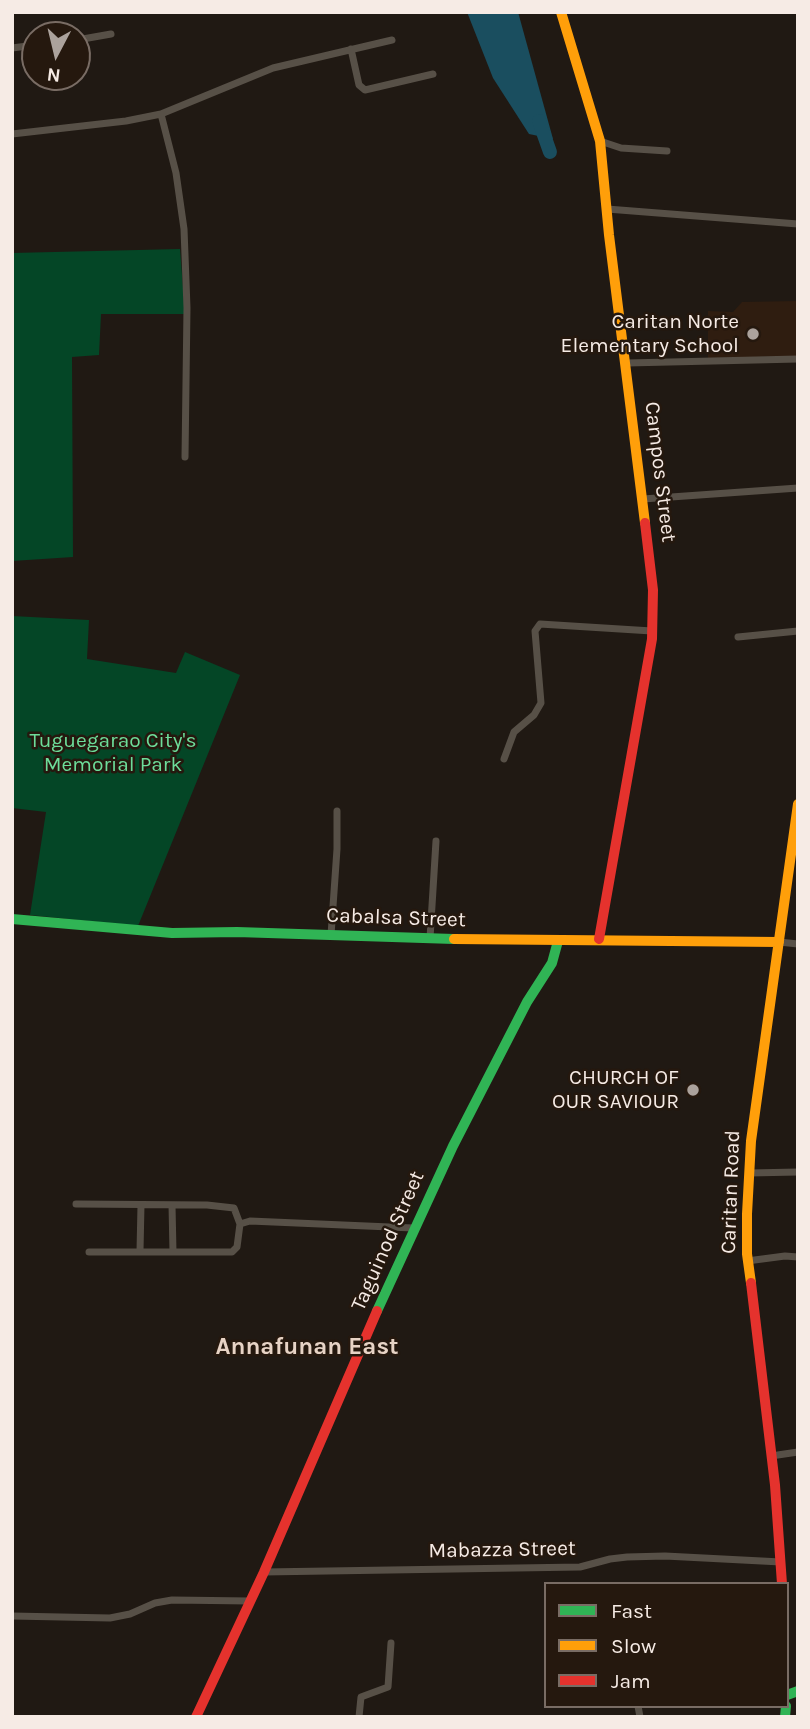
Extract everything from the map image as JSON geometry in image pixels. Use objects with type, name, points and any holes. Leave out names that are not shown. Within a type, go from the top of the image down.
[{"type":"street","name":"Campos Street","points":[[562,12],[600,141],[612,261],[627,363],[653,590],[652,631],[646,681],[599,939]]},
{"type":"street","points":[[91,38],[111,34]]},
{"type":"street","points":[[12,134],[126,121],[161,114],[253,75],[392,40]]},
{"type":"street","points":[[351,49],[359,85],[365,90],[433,74]]},
{"type":"street","points":[[161,114],[176,173],[184,229],[187,308],[186,457]]},
{"type":"street","points":[[600,141],[621,148],[667,151]]},
{"type":"street","points":[[607,209],[798,224]]},
{"type":"street","points":[[627,363],[798,359]]},
{"type":"street","points":[[643,499],[798,488]]},
{"type":"street","points":[[504,758],[514,732],[534,715],[541,703],[535,631],[540,624],[652,631]]},
{"type":"street","points":[[738,637],[798,631]]},
{"type":"street","name":"Caritan Road","points":[[782,1582],[771,1456],[747,1261],[751,1141],[798,804]]},
{"type":"street","points":[[331,935],[337,811]]},
{"type":"street","points":[[430,938],[436,841]]},
{"type":"street","name":"Cabalsa Street","points":[[12,919],[172,933],[558,941],[599,939],[779,942]]},
{"type":"street","name":"Taguinod Street","points":[[196,1717],[264,1572],[413,1228],[527,1002],[552,963],[558,941]]},
{"type":"street","points":[[779,942],[798,944]]},
{"type":"street","points":[[749,1173],[798,1172]]},
{"type":"street","points":[[76,1204],[235,1208],[240,1224],[234,1251],[89,1252]]},
{"type":"street","points":[[140,1251],[141,1205]]},
{"type":"street","points":[[172,1205],[173,1252]]},
{"type":"street","points":[[240,1224],[250,1221],[413,1228]]},
{"type":"street","points":[[747,1261],[798,1257]]},
{"type":"street","points":[[771,1456],[798,1452]]},
{"type":"street","name":"Mabazza Street","points":[[264,1572],[580,1567],[628,1557],[665,1556],[781,1562]]},
{"type":"street","points":[[12,1616],[110,1618],[172,1600],[250,1601]]},
{"type":"street","points":[[359,1717],[361,1697],[388,1687],[391,1643]]},
{"type":"street","points":[[786,1711],[798,1711]]},
{"type":"shaded area","name":"Caritan Norte Elementary School","points":[[798,301],[798,356],[708,358],[708,311],[733,312],[742,302]]},
{"type":"green space","points":[[180,249],[185,314],[101,314],[99,355],[72,357],[73,557],[12,561],[12,253]]},
{"type":"green space","name":"Tuguegarao City's Memorial Park","points":[[12,616],[89,620],[87,659],[176,673],[185,652],[240,675],[138,926],[30,915],[46,812],[12,808]]},
{"type":"water","points":[[467,12],[518,12],[553,139],[529,134],[493,78]]},
{"type":"waterway","points":[[539,121],[550,152]]},
{"type":"traffic: fast","points":[[12,919],[172,933],[237,932],[454,939]]},
{"type":"traffic: fast","points":[[377,1311],[453,1146],[527,1002],[552,963],[558,941]]},
{"type":"traffic: fast","points":[[789,1694],[798,1691]]},
{"type":"traffic: fast","points":[[785,1717],[786,1708]]},
{"type":"traffic: slow","points":[[561,12],[600,141],[645,523]]},
{"type":"traffic: slow","points":[[751,1283],[747,1254],[751,1141],[798,804]]},
{"type":"traffic: slow","points":[[454,939],[779,942]]},
{"type":"traffic: jam","points":[[599,939],[652,639],[653,590],[645,523]]},
{"type":"traffic: jam","points":[[751,1283],[775,1485],[782,1582]]},
{"type":"traffic: jam","points":[[196,1717],[264,1572],[377,1311]]},
{"type":"place","name":"Caritan Norte Elementary School","points":[[753,334]]},
{"type":"place","name":"CHURCH OF OUR SAVIOUR","points":[[693,1090]]},
{"type":"district","name":"Annafunan East","points":[[307,1347]]}]
